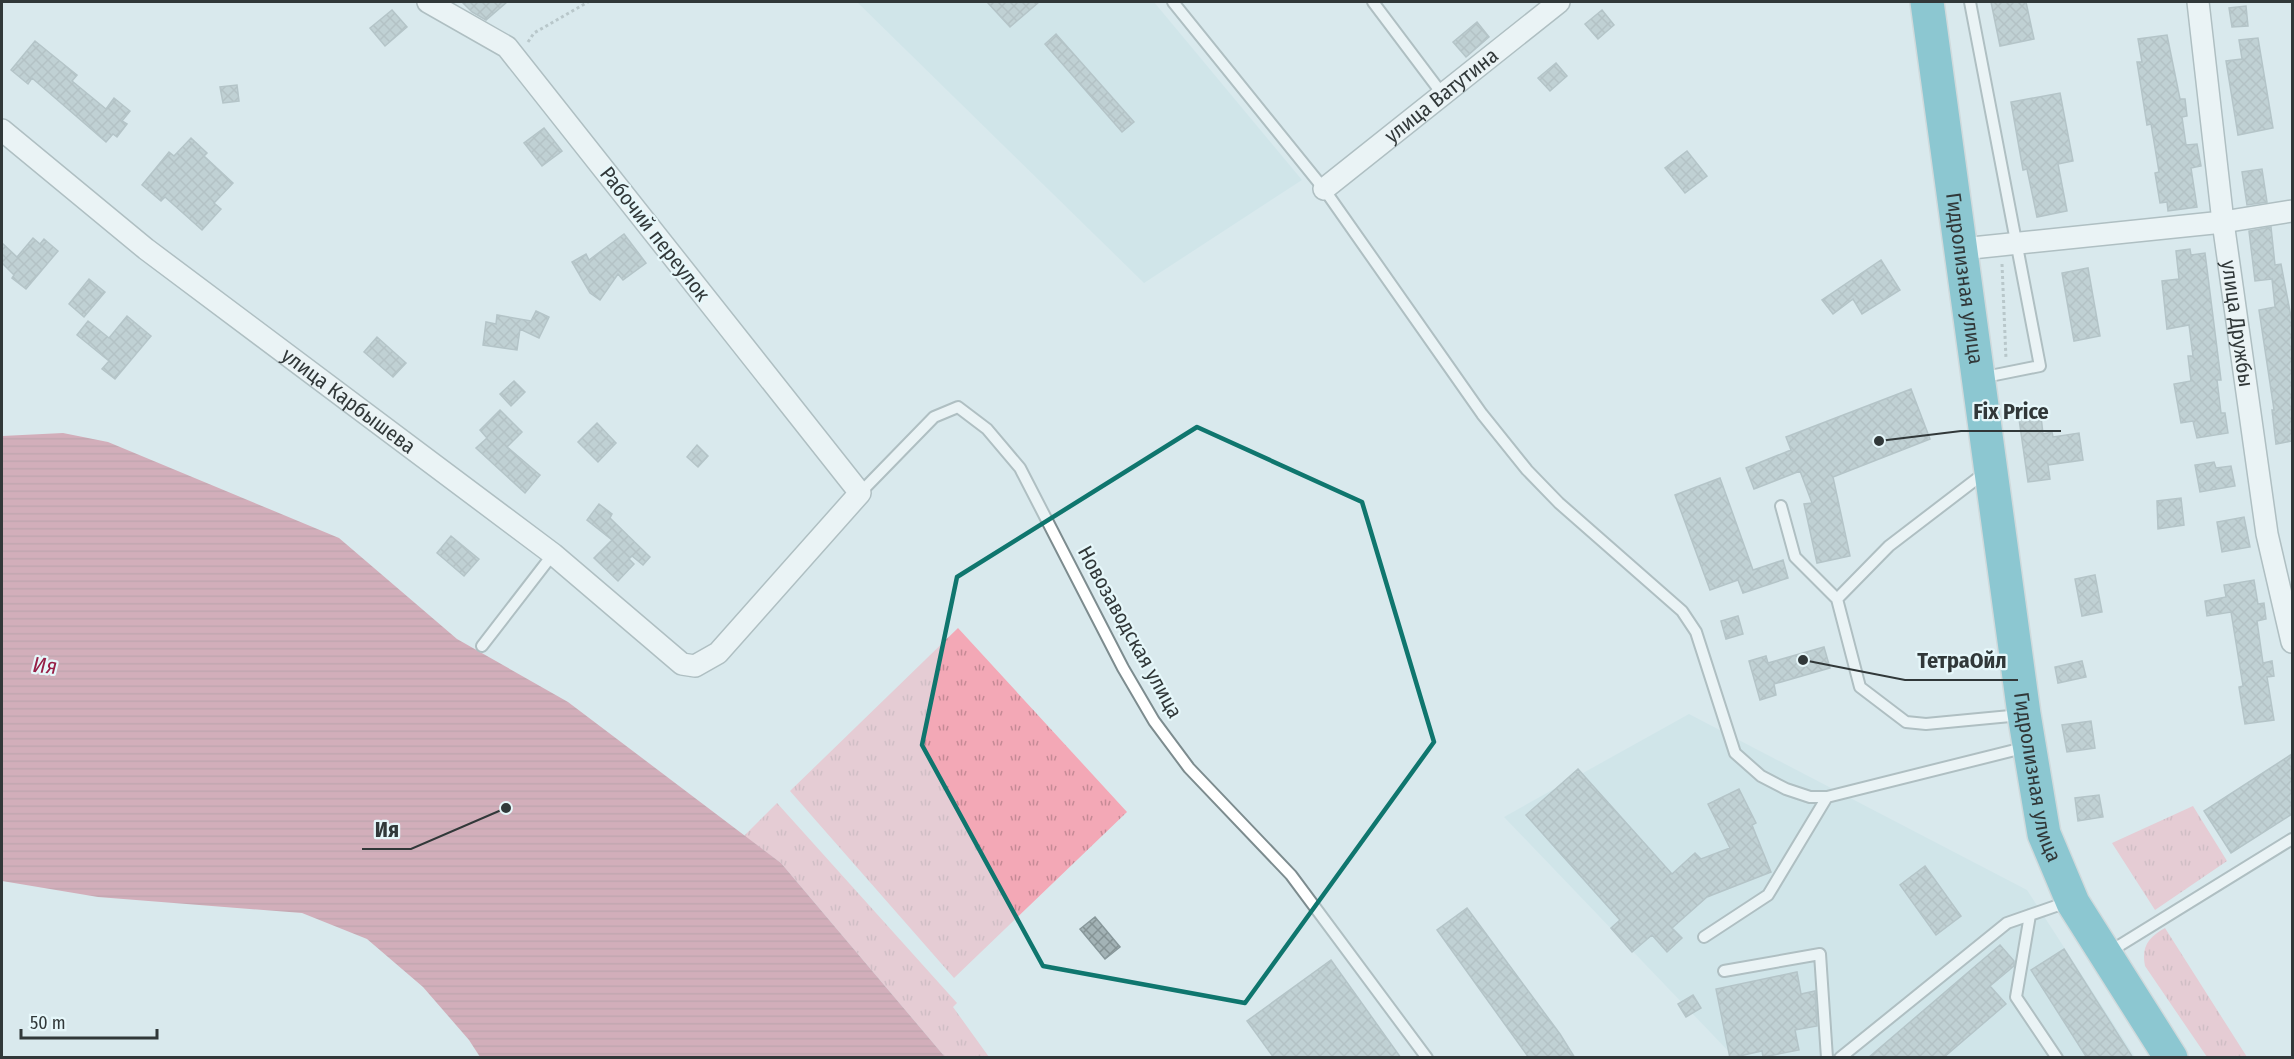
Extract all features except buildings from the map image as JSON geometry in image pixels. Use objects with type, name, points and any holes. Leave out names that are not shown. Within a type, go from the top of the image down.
[{"type":"highway","name":"Гидролизная улица","points":[[1928,2],[1962,249],[1993,375],[1992,467],[2024,714],[2044,834],[2073,903],[2104,956],[2171,1058]]},
{"type":"street","name":"Рабочий переулок","points":[[428,2],[507,47],[860,493]]},
{"type":"street","name":"улица Ватутина","points":[[1324,189],[1559,2]]},
{"type":"street","name":"улица Дружбы","points":[[2198,2],[2223,222],[2267,534],[2292,642]]},
{"type":"street","name":"улица Карбышева","points":[[2,130],[146,249],[553,554],[682,664],[694,666],[718,654],[860,493]]},
{"type":"street","points":[[1962,249],[2009,246],[2223,222],[2292,211]]},
{"type":"lane","points":[[1173,2],[1324,189],[1482,414],[1527,470],[1559,503],[1682,611],[1696,632],[1735,753],[1761,776],[1786,789],[1810,797],[1827,797],[2030,746]]},
{"type":"lane","points":[[1373,2],[1443,94]]},
{"type":"lane","points":[[1970,2],[2009,246],[2040,366],[1993,375]]},
{"type":"lane","name":"Новозаводская улица","points":[[860,493],[934,417],[958,407],[987,429],[1020,468],[1123,668],[1154,721],[1189,768],[1292,875],[1427,1058]]},
{"type":"lane","points":[[1837,599],[1889,546],[1992,467]]},
{"type":"lane","points":[[1781,506],[1795,557],[1837,599],[1860,687],[1906,722],[1926,724],[2024,714]]},
{"type":"lane","points":[[482,646],[553,554]]},
{"type":"lane","points":[[1704,937],[1768,895],[1827,797]]},
{"type":"lane","points":[[2104,956],[2292,839]]},
{"type":"lane","points":[[1840,1058],[2007,923],[2073,903]]},
{"type":"lane","points":[[2030,915],[2016,997],[2057,1058]]},
{"type":"lane","points":[[1724,971],[1820,954],[1827,1058]]},
{"type":"path","points":[[516,58],[534,33],[588,2]]},
{"type":"path","points":[[1993,375],[2009,246]]},
{"type":"highlighted area","points":[[1197,427],[1362,502],[1434,742],[1245,1003],[1043,966],[922,745],[957,577]]},
{"type":"shaded area","points":[[857,2],[1154,2],[1302,180],[1144,283]]},
{"type":"shaded area","points":[[1689,714],[2027,890],[2135,1057],[1734,1057],[1504,817]]},
{"type":"green space","points":[[958,628],[1127,812],[954,978],[790,791]]},
{"type":"green space","points":[[777,803],[957,1003],[953,1007],[989,1057],[945,1057],[781,863],[744,836]]},
{"type":"green space","points":[[2193,806],[2227,861],[2155,910],[2112,843]]},
{"type":"green space","points":[[2165,928],[2247,1057],[2207,1057],[2145,966],[2145,948],[2155,935]]},
{"type":"water","points":[[63,433],[108,442],[339,538],[457,639],[568,702],[781,863],[945,1057],[480,1057],[469,1040],[423,987],[367,939],[302,913],[98,897],[2,881],[2,436]]},
{"type":"place","name":"Fix Price","points":[[1879,441]]},
{"type":"place","name":"ТетраОйл","points":[[1803,660]]},
{"type":"place","name":"Ия","points":[[506,808]]}]
